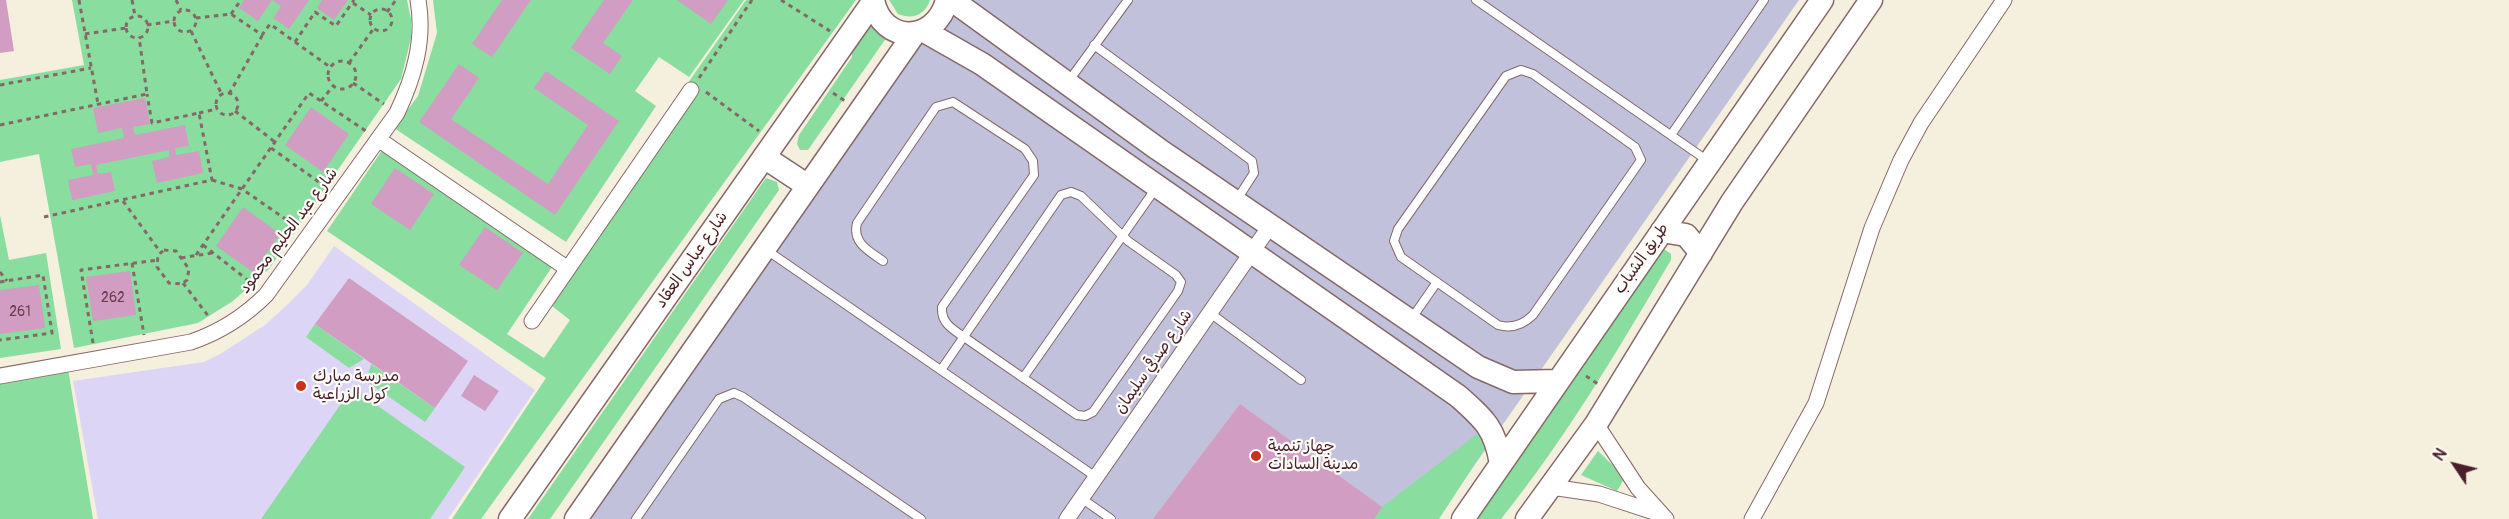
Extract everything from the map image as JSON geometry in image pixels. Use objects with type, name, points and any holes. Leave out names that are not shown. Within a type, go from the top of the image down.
[{"type":"main road","points":[[873,1],[883,22],[902,33],[919,32],[936,23],[944,11],[947,0]]},
{"type":"main road","points":[[952,0],[1158,149],[1478,367],[1513,382],[1564,373]]},
{"type":"main road","name":"طريق الشباب","points":[[1463,519],[1822,0]]},
{"type":"main road","points":[[1527,519],[1596,424],[1732,202],[1871,0]]},
{"type":"main road","name":"شارع عباس العقاد","points":[[510,519],[873,1]]},
{"type":"main road","points":[[576,519],[860,111],[919,32]]},
{"type":"main road","points":[[919,32],[982,64],[1458,396],[1487,421],[1498,447],[1501,464]]},
{"type":"main road","points":[[770,149],[808,186]]},
{"type":"main road","points":[[1147,181],[1158,149]]},
{"type":"main road","points":[[1662,231],[1686,235],[1701,253]]},
{"type":"main road","points":[[1458,396],[1471,387],[1477,376],[1478,367]]},
{"type":"street","name":"شارع عبد الحليم محمود","points":[[0,376],[191,342],[219,331],[252,309],[266,295],[310,236],[397,113],[411,83],[419,48],[418,0]]},
{"type":"street","points":[[1752,519],[1816,403],[1872,228],[1901,160],[1922,123],[2004,0]]},
{"type":"street","points":[[532,321],[693,87]]},
{"type":"street","points":[[378,139],[568,269]]},
{"type":"street","name":"شارع صدقي سليمان","points":[[1067,519],[1270,226]]},
{"type":"street","points":[[1596,424],[1652,513]]},
{"type":"street","points":[[1551,487],[1599,494],[1652,513]]},
{"type":"lane","points":[[1067,83],[1128,0]]},
{"type":"lane","points":[[1476,0],[1710,162]]},
{"type":"lane","points":[[1671,135],[1764,0]]},
{"type":"lane","points":[[1095,45],[1252,161],[1254,173],[1235,202]]},
{"type":"lane","points":[[1521,70],[1533,74],[1638,150],[1640,164],[1528,320],[1516,326],[1498,325],[1437,282],[1401,257],[1395,247],[1395,235],[1510,72],[1521,70]]},
{"type":"lane","points":[[883,261],[859,242],[857,224],[936,107],[945,103],[959,104],[1025,149],[1033,161],[1034,175],[942,307],[943,320],[947,325],[964,337],[1023,378],[1077,416],[1089,415],[1178,291],[1180,282],[1176,275],[1122,236],[1081,196],[1071,192],[1061,195],[964,337],[941,370]]},
{"type":"lane","points":[[1023,378],[1122,236],[1147,181]]},
{"type":"lane","points":[[764,249],[1096,477]]},
{"type":"lane","points":[[1409,321],[1437,282]]},
{"type":"lane","points":[[1210,313],[1301,380]]},
{"type":"lane","points":[[636,519],[719,399],[734,393],[921,519]]},
{"type":"lane","points":[[1081,498],[1111,519]]},
{"type":"path","points":[[79,0],[98,104]]},
{"type":"path","points":[[132,0],[135,16]]},
{"type":"path","points":[[176,0],[181,10]]},
{"type":"path","points":[[231,14],[241,0]]},
{"type":"path","points":[[387,12],[396,0]]},
{"type":"path","points":[[753,0],[693,87],[770,149]]},
{"type":"path","points":[[781,0],[846,40]]},
{"type":"path","points":[[295,42],[315,12],[336,26],[353,1],[371,15]]},
{"type":"path","points":[[181,10],[189,10],[196,18],[196,25],[191,31],[180,31],[174,21],[181,10]]},
{"type":"path","points":[[376,10],[387,12],[391,21],[389,27],[383,31],[374,28],[370,22],[371,15],[376,10]]},
{"type":"path","points":[[196,18],[231,14],[262,35]]},
{"type":"path","points":[[135,16],[142,17],[147,25],[146,33],[139,37],[130,36],[126,28],[129,20],[135,16]]},
{"type":"path","points":[[147,25],[174,21]]},
{"type":"path","points":[[229,94],[270,24],[330,67]]},
{"type":"path","points":[[85,34],[126,28]]},
{"type":"path","points":[[349,63],[374,28]]},
{"type":"path","points":[[191,31],[222,95]]},
{"type":"path","points":[[139,37],[152,123],[217,109],[226,115],[235,111]]},
{"type":"path","points":[[340,61],[349,63],[356,74],[353,83],[341,89],[333,86],[328,78],[330,67],[340,61]]},
{"type":"path","points":[[0,85],[91,68]]},
{"type":"path","points":[[817,82],[860,111]]},
{"type":"path","points":[[353,83],[397,113]]},
{"type":"path","points":[[321,102],[333,86]]},
{"type":"path","points":[[196,255],[309,93],[378,139]]},
{"type":"path","points":[[0,125],[147,94]]},
{"type":"path","points":[[217,109],[217,99],[229,94],[237,101],[235,111]]},
{"type":"path","points":[[235,111],[275,142]]},
{"type":"path","points":[[199,113],[212,180]]},
{"type":"path","points":[[271,148],[339,196]]},
{"type":"path","points":[[44,217],[212,180],[242,189],[310,236]]},
{"type":"path","points":[[123,200],[161,253]]},
{"type":"path","points":[[203,245],[266,295]]},
{"type":"path","points":[[164,250],[176,251],[181,258],[189,269],[187,280],[183,283],[169,283],[157,267],[161,253],[164,250]]},
{"type":"path","points":[[181,258],[213,253]]},
{"type":"path","points":[[96,359],[81,270],[158,260]]},
{"type":"path","points":[[132,263],[146,350]]},
{"type":"path","points":[[0,272],[7,280]]},
{"type":"path","points":[[0,282],[43,275],[52,333],[0,340]]},
{"type":"path","points":[[183,283],[219,331]]},
{"type":"path","points":[[1564,373],[1615,395]]},
{"type":"shaded area","points":[[948,0],[1799,0],[1437,519],[586,519]]},
{"type":"shaded area","name":"مدرسة مبارك كول الزراعية","points":[[334,246],[535,390],[448,519],[98,519],[73,381],[204,362],[220,354],[265,325],[287,305],[307,285]]},
{"type":"green space","points":[[72,0],[407,0],[411,19],[411,38],[401,79],[269,269],[233,301],[198,323],[74,348],[39,154],[0,162],[0,80],[84,65]]},
{"type":"green space","points":[[433,0],[744,0],[689,77],[659,57],[635,91],[656,106],[566,242],[394,128],[418,96],[437,33]]},
{"type":"green space","points":[[746,0],[856,0],[481,519],[452,519],[546,378],[327,231],[385,146],[556,261],[507,334],[544,358],[570,320],[539,296]]},
{"type":"green space","points":[[889,0],[930,0],[922,13],[903,16],[898,14]]},
{"type":"green space","points":[[869,21],[889,34],[808,150],[800,150],[797,144],[799,135],[852,57],[852,51]]},
{"type":"green space","points":[[766,178],[777,182],[779,190],[550,519],[528,519]]},
{"type":"green space","points":[[0,215],[9,260],[46,253],[61,349],[0,358]]},
{"type":"green space","points":[[1664,249],[1671,254],[1671,260],[1611,360],[1548,457],[1501,519],[1477,519],[1657,254]]},
{"type":"green space","points":[[315,324],[364,359],[349,368],[306,337]]},
{"type":"green space","points":[[371,364],[435,408],[425,422],[366,381]]},
{"type":"green space","points":[[68,369],[93,519],[0,519],[0,381]]},
{"type":"green space","points":[[352,388],[465,467],[430,519],[261,519]]},
{"type":"green space","points":[[1481,431],[1485,435],[1484,450],[1439,519],[1374,519],[1382,507]]},
{"type":"green space","points":[[1598,451],[1625,477],[1617,491],[1581,475]]},
{"type":"building","points":[[0,0],[6,0],[14,51],[0,53]]},
{"type":"building","points":[[244,0],[272,0],[258,21],[239,8]]},
{"type":"building","points":[[272,0],[309,0],[289,29],[273,18],[281,6]]},
{"type":"building","points":[[322,0],[348,0],[334,20],[317,8]]},
{"type":"building","points":[[502,0],[531,0],[492,57],[472,44]]},
{"type":"building","points":[[604,0],[633,0],[603,43],[622,56],[610,74],[571,48]]},
{"type":"building","points":[[677,0],[728,0],[711,24]]},
{"type":"building","points":[[459,64],[479,78],[451,119],[548,184],[588,125],[534,88],[546,71],[619,121],[555,215],[419,122]]},
{"type":"building","points":[[145,98],[150,124],[133,127],[135,135],[185,125],[189,146],[175,148],[176,155],[199,151],[203,173],[157,183],[152,161],[169,157],[169,150],[96,165],[98,174],[111,172],[115,191],[72,200],[68,180],[93,175],[91,164],[75,167],[71,149],[124,138],[122,128],[98,133],[93,108]]},
{"type":"building","points":[[311,107],[349,134],[323,172],[285,145]]},
{"type":"building","points":[[395,168],[434,194],[410,230],[371,204]]},
{"type":"building","points":[[243,207],[280,234],[253,272],[216,246]]},
{"type":"building","points":[[485,227],[523,253],[497,290],[459,265]]},
{"type":"building","points":[[130,271],[136,315],[93,321],[86,277]]},
{"type":"building","points":[[349,278],[468,361],[435,408],[315,324]]},
{"type":"building","points":[[39,285],[45,328],[0,334],[0,290]]},
{"type":"building","points":[[474,375],[499,391],[485,411],[461,396]]},
{"type":"building","name":"جهاز تنمية مدينة السادات","points":[[1240,404],[1382,507],[1374,519],[1153,519]]},
{"type":"place","name":"مدرسة مبارك كول الزراعية","points":[[301,386]]},
{"type":"place","name":"جهاز تنمية مدينة السادات","points":[[1256,456]]}]
